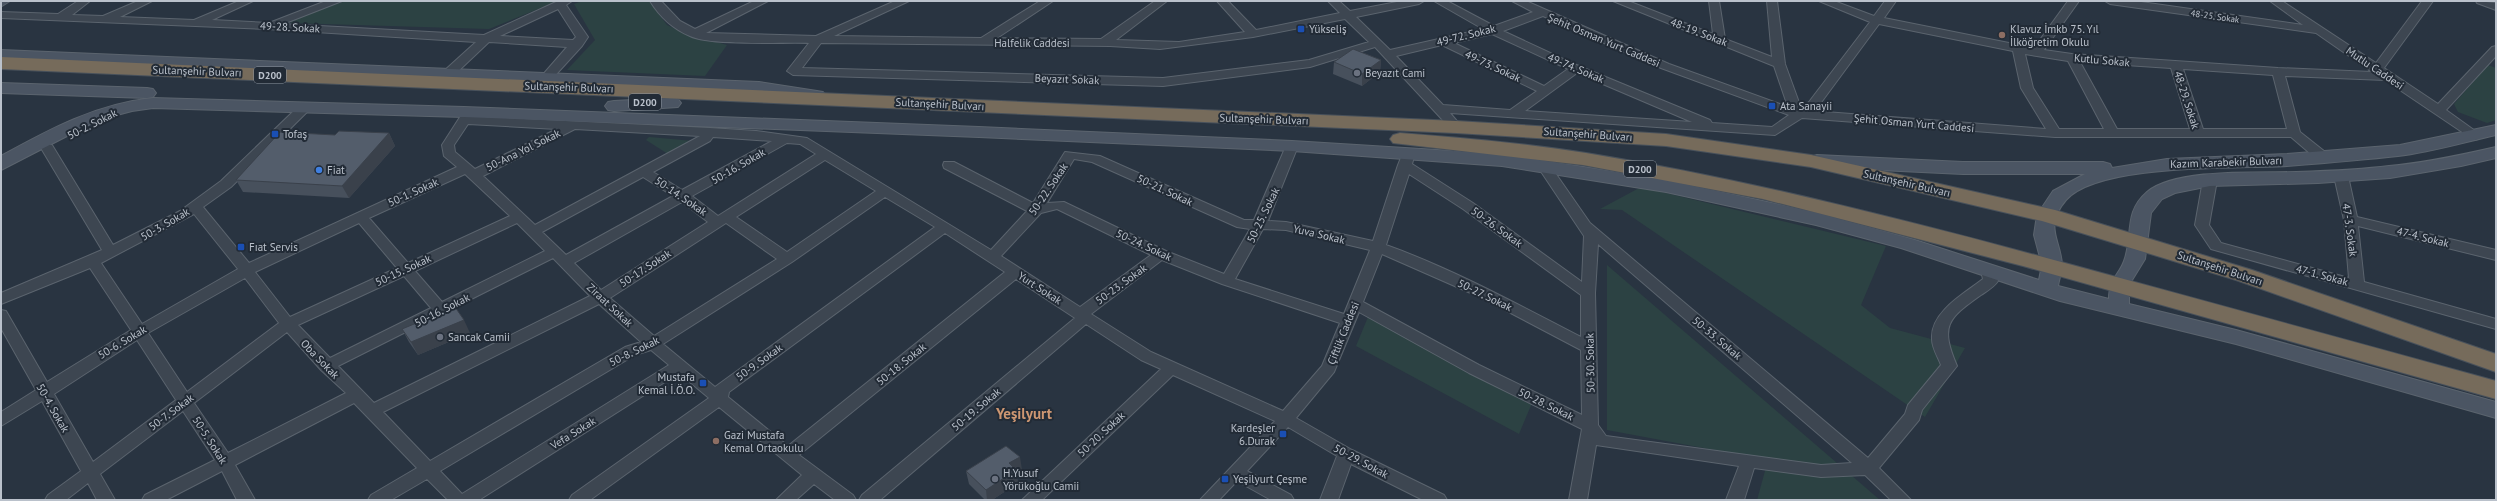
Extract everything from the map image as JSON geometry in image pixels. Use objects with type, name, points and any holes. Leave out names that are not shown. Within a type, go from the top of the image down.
[{"type":"highway","name":"Sultanşehir Bulvarı","points":[[1,63],[1456,127],[1651,139],[1811,161],[2047,215],[2251,278],[2496,363]]},
{"type":"highway","name":"Sultanşehir Bulvarı","points":[[1,74],[539,87],[672,103],[1282,132],[1484,146],[1583,158],[1716,182],[1862,215],[2052,265],[2496,390]]},
{"type":"main road","points":[[1,55],[448,74],[539,87]]},
{"type":"main road","name":"Sultanşehir Bulvarı","points":[[1,88],[523,109],[574,109],[672,103]]},
{"type":"main road","points":[[137,104],[472,112],[1292,146],[1407,159],[1481,158],[1666,186],[1818,219],[1908,244],[2047,290],[2119,310],[2236,337],[2496,410]]},
{"type":"main road","name":"50-2. Sokak","points":[[1,174],[99,118],[137,104]]},
{"type":"main road","name":"50-2. Sokak","points":[[1,164],[96,113],[137,104]]},
{"type":"main road","name":"Kazım Karabekir Bulvarı","points":[[2047,290],[2052,265],[2044,235],[2047,215],[2060,195],[2072,186],[2092,178],[2139,168],[2324,158],[2400,150],[2474,136],[2496,130]]},
{"type":"main road","name":"Kazım Karabekir Bulvarı","points":[[2119,285],[2135,259],[2141,213],[2155,195],[2176,186],[2210,180],[2340,176],[2416,168],[2496,152]]},
{"type":"main road","points":[[1811,161],[1963,168],[2139,168]]},
{"type":"main road","points":[[2119,285],[2119,310]]},
{"type":"street","points":[[58,19],[85,1]]},
{"type":"street","points":[[104,20],[147,1]]},
{"type":"street","points":[[194,24],[248,1]]},
{"type":"street","points":[[267,26],[337,1]]},
{"type":"street","name":"Halfelik Caddesi","points":[[655,1],[674,23],[694,34],[721,38],[1179,45],[1254,34],[1346,14],[1419,1]]},
{"type":"street","points":[[694,34],[763,1]]},
{"type":"street","points":[[818,40],[904,1]]},
{"type":"street","points":[[980,43],[1048,1]]},
{"type":"street","points":[[1104,43],[1162,1]]},
{"type":"street","points":[[1222,1],[1254,34]]},
{"type":"street","points":[[1332,1],[1388,54],[1456,127]]},
{"type":"street","name":"49-74. Sokak","points":[[1439,1],[1491,30],[1576,69],[1716,127]]},
{"type":"street","name":"Şehit Osman Yurt Caddesi","points":[[1517,1],[1665,66],[1797,114],[2055,133],[2294,133]]},
{"type":"street","name":"48-19. Sokak","points":[[1618,1],[1779,64]]},
{"type":"street","points":[[1714,1],[1720,41]]},
{"type":"street","points":[[1772,1],[1779,64],[1797,114]]},
{"type":"street","name":"Kutlu Sokak","points":[[1824,1],[1875,20],[2018,49],[2072,58],[2278,72],[2382,73]]},
{"type":"street","points":[[1440,110],[1775,130],[1797,114],[1813,105],[1875,20],[1891,1]]},
{"type":"street","points":[[2037,52],[2074,1]]},
{"type":"street","name":"48-25. Sokak","points":[[2110,1],[2320,31]]},
{"type":"street","name":"Mutlu Caddesi","points":[[2275,1],[2288,4],[2320,31],[2439,110],[2474,136]]},
{"type":"street","points":[[2382,73],[2428,1]]},
{"type":"street","points":[[2481,1],[2496,7]]},
{"type":"street","points":[[448,74],[487,38],[563,2],[582,37],[578,44],[539,87]]},
{"type":"street","name":"49-72. Sokak","points":[[1388,54],[1491,30],[1542,13]]},
{"type":"street","name":"49-28. Sokak","points":[[1,15],[58,19],[267,26],[578,44]]},
{"type":"street","name":"Beyazıt Sokak","points":[[818,40],[793,72],[1163,82],[1310,63],[1377,43]]},
{"type":"street","name":"49-73. Sokak","points":[[1442,41],[1544,90]]},
{"type":"street","points":[[2018,49],[2027,88],[2055,133]]},
{"type":"street","points":[[2439,110],[2496,49]]},
{"type":"street","points":[[2072,58],[2113,134]]},
{"type":"street","name":"48-29. Sokak","points":[[2176,65],[2198,134]]},
{"type":"street","points":[[1512,114],[1544,90],[1576,69]]},
{"type":"street","points":[[2278,72],[2294,133],[2324,158]]},
{"type":"street","name":"50-3. Sokak","points":[[1,299],[110,253],[153,232],[194,207],[226,184],[304,108]]},
{"type":"street","name":"Ziraat Sokak","points":[[572,125],[464,120],[448,145],[449,153],[556,251],[600,297],[653,344],[813,476],[847,500]]},
{"type":"street","points":[[572,125],[710,132],[784,139]]},
{"type":"street","name":"50-Ana Yol Sokak","points":[[470,171],[572,125]]},
{"type":"street","points":[[534,231],[706,138],[710,132]]},
{"type":"street","name":"Yurt Sokak","points":[[784,139],[792,138],[803,141],[824,155],[945,226],[1123,342],[1171,368],[1286,419]]},
{"type":"street","name":"50-16. Sokak","points":[[566,262],[684,197],[784,139]]},
{"type":"street","name":"50-25. Sokak","points":[[1228,281],[1259,225],[1292,146]]},
{"type":"street","points":[[47,148],[110,253]]},
{"type":"street","name":"50-17. Sokak","points":[[372,411],[600,297],[824,155]]},
{"type":"street","name":"50-21. Sokak","points":[[1070,155],[1095,159],[1242,224],[1259,225]]},
{"type":"street","name":"50-22. Sokak","points":[[992,257],[1036,210],[1070,155]]},
{"type":"street","name":"Çiftlik Caddesi","points":[[1209,500],[1286,419],[1329,368],[1347,320],[1378,247],[1407,159]]},
{"type":"street","name":"50-26. Sokak","points":[[1407,159],[1468,206],[1588,293]]},
{"type":"street","points":[[949,165],[1036,210]]},
{"type":"street","name":"50-33. Sokak","points":[[1544,167],[1585,226],[1869,468],[1902,500]]},
{"type":"street","name":"50-1. Sokak","points":[[246,270],[360,216],[470,171]]},
{"type":"street","name":"50-14. Sokak","points":[[644,172],[787,258]]},
{"type":"street","name":"47-3. Sokak","points":[[2340,176],[2351,220],[2357,285]]},
{"type":"street","name":"47-1. Sokak","points":[[2210,180],[2202,225],[2216,246],[2496,324]]},
{"type":"street","name":"50-8. Sokak","points":[[377,500],[630,351],[653,344],[787,258],[885,191]]},
{"type":"street","name":"50-24. Sokak","points":[[1036,210],[1059,205],[1162,254],[1228,281],[1347,320]]},
{"type":"street","name":"Oba Sokak","points":[[194,207],[288,324],[326,366],[429,468],[458,500]]},
{"type":"street","points":[[360,216],[441,310]]},
{"type":"street","name":"50-15. Sokak","points":[[288,324],[406,268],[519,217]]},
{"type":"street","name":"47-4. Sokak","points":[[2351,220],[2496,255]]},
{"type":"street","name":"Yuva Sokak","points":[[1259,225],[1286,226],[1378,247]]},
{"type":"street","name":"50-9. Sokak","points":[[578,500],[719,399],[722,389],[945,226]]},
{"type":"street","name":"50-30. Sokak","points":[[1578,500],[1590,426],[1588,293],[1591,267],[1590,236],[1585,226]]},
{"type":"street","name":"50-27. Sokak","points":[[1378,247],[1440,273],[1590,348]]},
{"type":"street","name":"50-16. Sokak","points":[[326,366],[441,310],[556,251]]},
{"type":"street","name":"50-23. Sokak","points":[[1082,316],[1162,254]]},
{"type":"street","name":"50-5. Sokak","points":[[93,261],[225,462],[246,500]]},
{"type":"street","name":"50-6. Sokak","points":[[1,420],[43,391],[139,332],[246,270]]},
{"type":"street","points":[[1869,468],[1913,416],[1914,409],[1949,366],[1939,338],[1940,324],[1959,305],[1992,281],[1988,271]]},
{"type":"street","name":"50-18. Sokak","points":[[788,455],[1015,272]]},
{"type":"street","name":"50-28. Sokak","points":[[1354,303],[1474,369],[1590,426],[1601,441],[1821,471],[1869,468]]},
{"type":"street","points":[[2477,318],[2496,313]]},
{"type":"street","name":"50-4. Sokak","points":[[1,315],[106,500]]},
{"type":"street","name":"50-19. Sokak","points":[[868,500],[1082,316]]},
{"type":"street","name":"50-7. Sokak","points":[[54,500],[288,324]]},
{"type":"street","name":"Vefa Sokak","points":[[466,500],[679,366]]},
{"type":"street","name":"50-20. Sokak","points":[[1031,500],[1171,368]]},
{"type":"street","points":[[151,500],[356,395]]},
{"type":"street","name":"50-29. Sokak","points":[[1286,419],[1346,454],[1438,500]]},
{"type":"street","points":[[1329,500],[1346,454]]},
{"type":"street","points":[[1735,500],[1748,462]]},
{"type":"street","points":[[1235,472],[1285,500]]},
{"type":"street","points":[[785,500],[813,476]]},
{"type":"green space","points":[[345,1],[558,1],[489,29],[291,23],[292,20]]},
{"type":"green space","points":[[582,1],[649,1],[667,25],[682,32],[727,45],[705,76],[567,70],[595,40],[574,4]]},
{"type":"green space","points":[[2488,65],[2496,68],[2496,120],[2487,123],[2458,112],[2454,104]]},
{"type":"green space","points":[[649,137],[693,141],[668,154],[646,140]]},
{"type":"green space","points":[[1641,187],[1886,246],[1861,305],[1890,328],[1965,348],[1925,417],[1622,210],[1600,209]]},
{"type":"green space","points":[[1607,265],[1880,500],[1757,500],[1768,460],[1607,430]]},
{"type":"green space","points":[[1368,317],[1532,403],[1519,434],[1356,346]]},
{"type":"building","points":[[1353,49],[1381,60],[1362,74],[1334,62]]},
{"type":"building","name":"Fiat","points":[[339,131],[389,133],[342,186],[236,180],[280,132],[335,135]]},
{"type":"building","points":[[455,307],[464,320],[411,342],[402,329]]},
{"type":"building","points":[[1006,446],[1020,457],[1009,463],[1016,470],[986,490],[966,471]]},
{"type":"place","name":"Yükseliş","points":[[1301,29]]},
{"type":"place","name":"Klavuz İmkb 75. Yıl İlköğretim Okulu","points":[[2002,35]]},
{"type":"place","name":"Beyazıt Cami","points":[[1357,73]]},
{"type":"place","name":"Ata Sanayii","points":[[1772,106]]},
{"type":"place","name":"Tofaş","points":[[275,134]]},
{"type":"place","name":"Fiat","points":[[319,170]]},
{"type":"place","name":"Fıat Servis","points":[[241,247]]},
{"type":"place","name":"Sancak Camii","points":[[440,337]]},
{"type":"place","name":"Mustafa Kemal İ.Ö.O.","points":[[703,383]]},
{"type":"place","name":"Kardeşler 6.Durak","points":[[1283,434]]},
{"type":"place","name":"Gazi Mustafa Kemal Ortaokulu","points":[[716,441]]},
{"type":"place","name":"H.Yusuf Yörükoğlu Camii","points":[[995,479]]},
{"type":"place","name":"Yeşilyurt Çeşme","points":[[1225,479]]},
{"type":"district","name":"Yeşilyurt","points":[[1024,413]]}]
